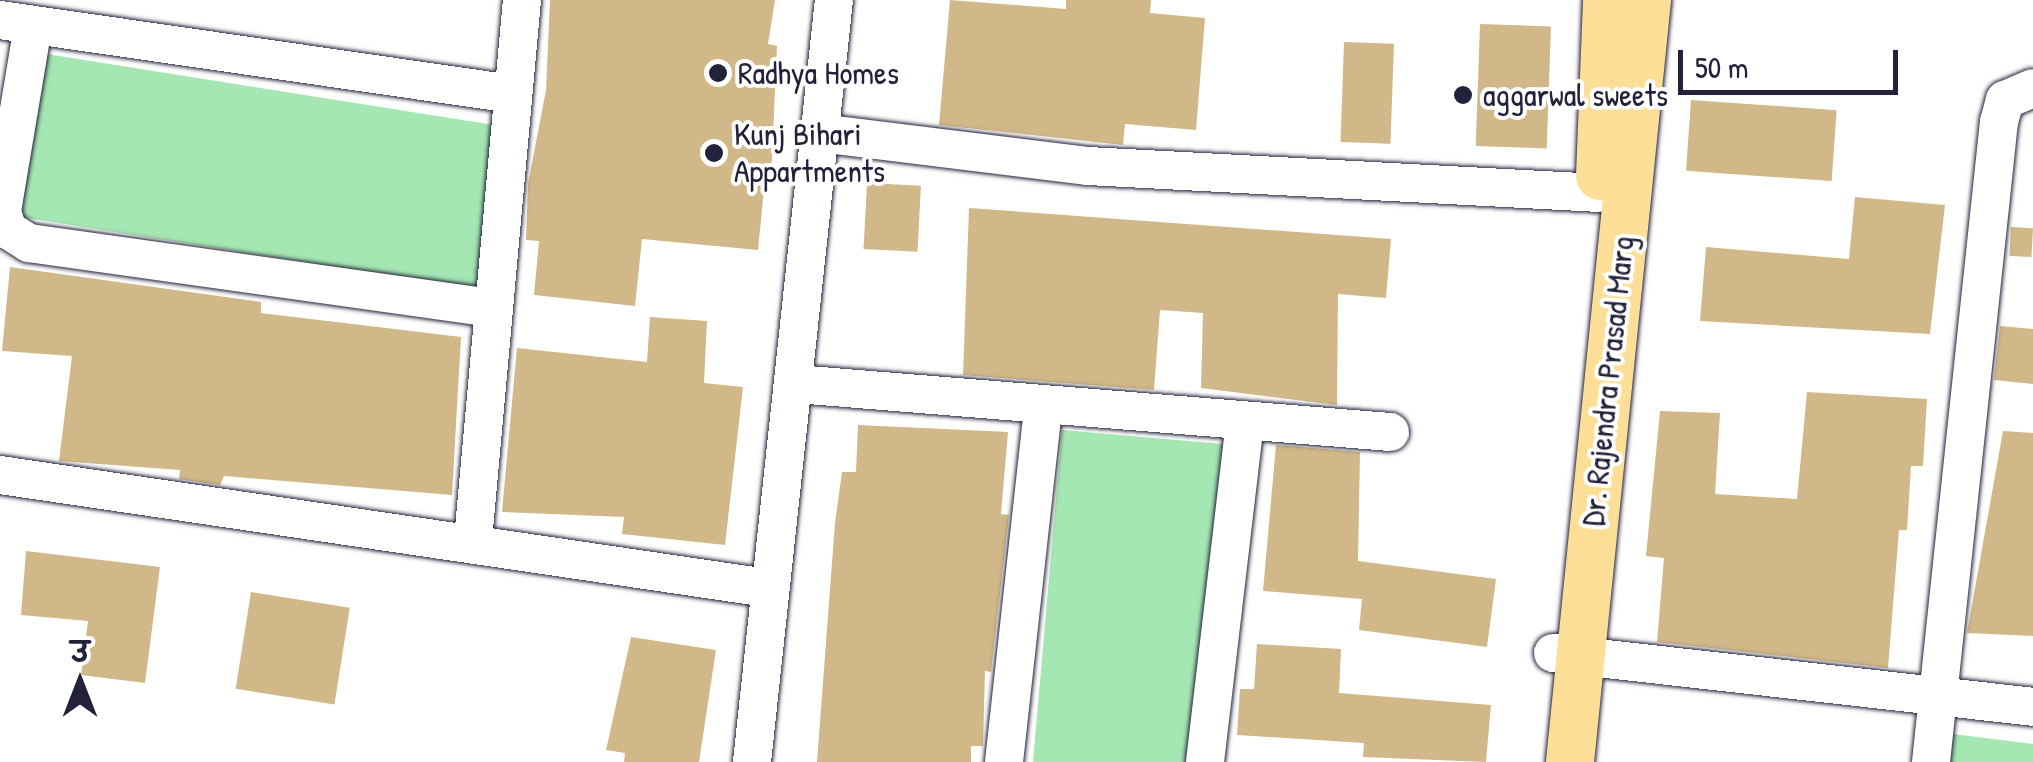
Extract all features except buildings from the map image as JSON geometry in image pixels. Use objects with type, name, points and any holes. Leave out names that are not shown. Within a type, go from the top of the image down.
[{"type":"main road","name":"Dr. Rajendra Prasad Marg","points":[[1570,762],[1567,655],[1599,193],[1607,0]]},
{"type":"main road","name":"Dr. Rajendra Prasad Marg","points":[[1542,762],[1567,655],[1647,0]]},
{"type":"street","points":[[473,540],[522,0]]},
{"type":"street","points":[[752,762],[768,588],[796,384],[834,0]]},
{"type":"street","points":[[492,308],[29,243],[8,230],[2,212],[16,23],[512,94]]},
{"type":"street","points":[[1932,762],[1999,122],[2005,100],[2033,88]]},
{"type":"street","points":[[819,133],[1088,166],[1599,193]]},
{"type":"street","points":[[796,384],[1043,407],[1390,432]]},
{"type":"street","points":[[1004,762],[1043,407]]},
{"type":"street","points":[[1205,762],[1244,422]]},
{"type":"street","points":[[0,475],[473,540],[768,588]]},
{"type":"street","points":[[1567,655],[2033,707]]},
{"type":"green space","points":[[40,53],[505,127],[479,290],[14,216]]},
{"type":"green space","points":[[1062,430],[1228,445],[1201,762],[1033,762]]},
{"type":"green space","points":[[1953,734],[2033,744],[2033,762],[1950,762]]},
{"type":"place","name":"Radhya Homes","points":[[718,73]]},
{"type":"place","name":"aggarwal sweets","points":[[1463,95]]},
{"type":"place","name":"Kunj Bihari Appartments","points":[[714,153]]}]
